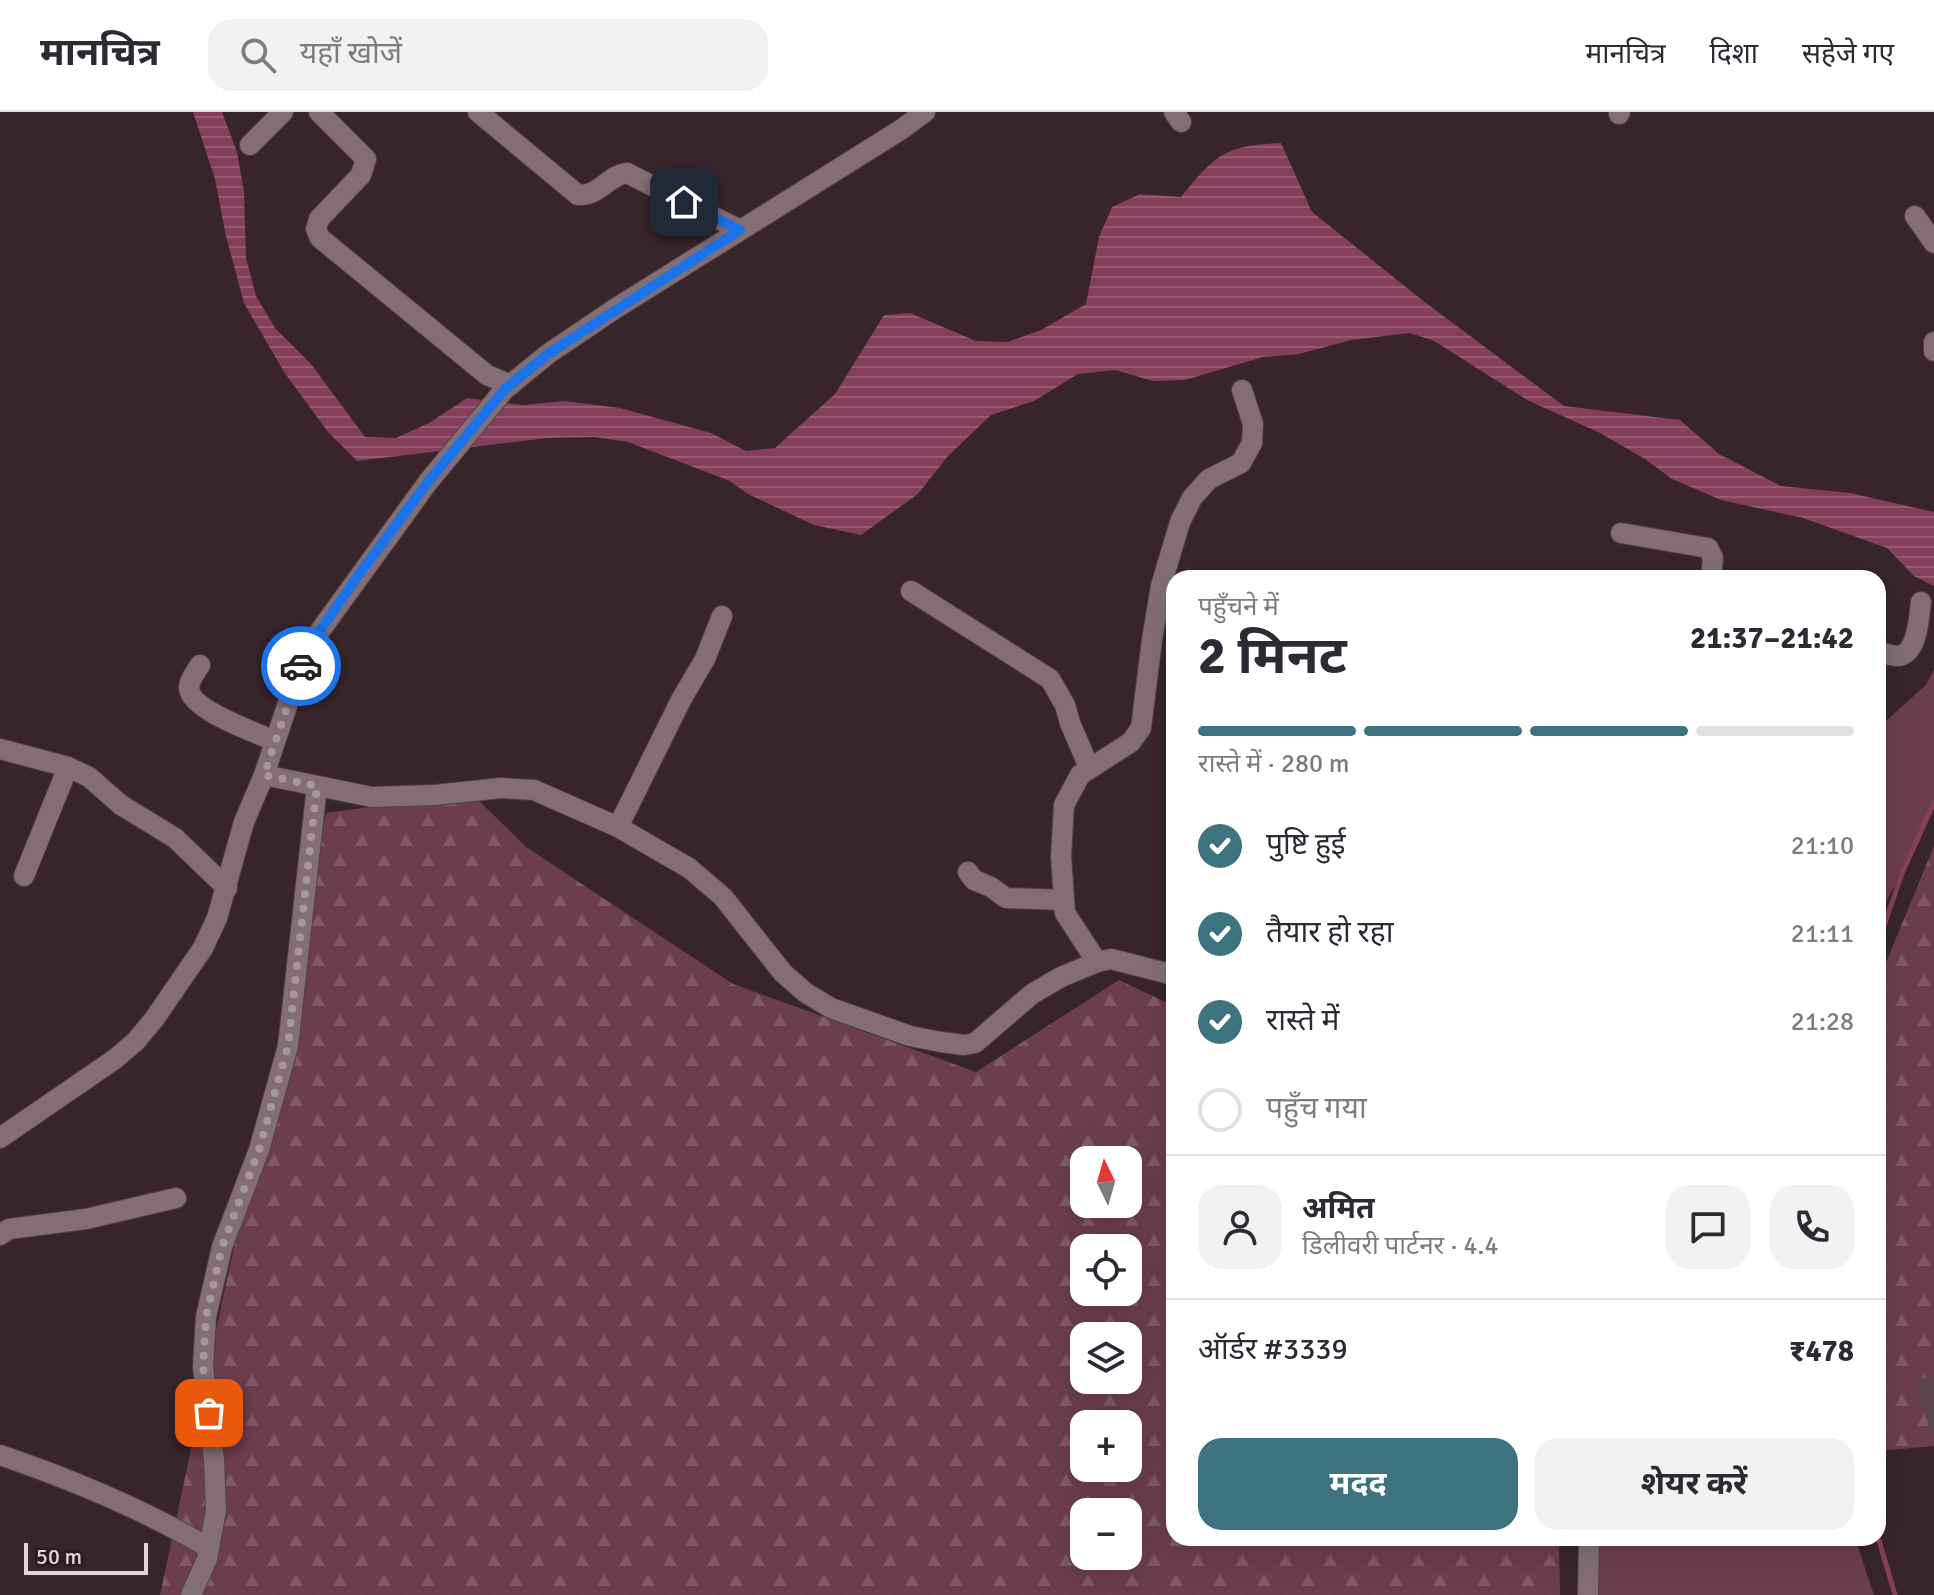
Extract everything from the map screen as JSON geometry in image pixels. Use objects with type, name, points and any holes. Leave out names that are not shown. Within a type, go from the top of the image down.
[{"type":"street","points":[[250,145],[283,112]]},
{"type":"street","points":[[319,112],[366,159],[361,175],[319,219],[316,229],[320,238],[487,375],[508,387]]},
{"type":"street","points":[[478,112],[578,195],[593,194],[618,175],[627,173],[740,230]]},
{"type":"street","points":[[0,1138],[115,1059],[136,1041],[203,948],[227,888],[244,822],[264,775],[298,673],[317,635],[428,482],[508,387],[548,354],[925,112]]},
{"type":"street","points":[[1915,216],[1934,243]]},
{"type":"street","points":[[1934,342],[1934,351]]},
{"type":"street","points":[[1097,962],[1067,920],[1061,856],[1064,805],[1080,775],[1131,742],[1141,728],[1161,586],[1180,522],[1192,498],[1209,479],[1241,463],[1252,443],[1253,424],[1242,390]]},
{"type":"street","points":[[1621,533],[1708,548],[1713,558],[1712,570]]},
{"type":"street","points":[[911,591],[1050,679],[1065,705],[1089,767]]},
{"type":"street","points":[[1886,654],[1898,656],[1905,653],[1915,634],[1921,602]]},
{"type":"street","points":[[618,827],[682,698],[705,659],[722,616]]},
{"type":"street","points":[[200,665],[190,682],[189,691],[193,699],[222,718],[275,741]]},
{"type":"street","points":[[0,749],[68,767],[89,777],[121,805],[175,838],[227,888]]},
{"type":"street","points":[[24,876],[68,767]]},
{"type":"street","points":[[264,775],[372,797],[517,788],[534,790],[618,827],[689,868],[723,897],[783,973],[806,993],[831,1008],[910,1036],[964,1045],[975,1043],[1032,994],[1061,977],[1097,962],[1111,959],[1166,973]]},
{"type":"street","points":[[191,1595],[207,1559],[216,1510],[214,1460],[203,1367],[206,1317],[222,1247],[259,1150],[288,1046],[317,786]]},
{"type":"street","points":[[968,872],[974,880],[1006,898],[1063,900]]},
{"type":"street","points":[[0,1235],[9,1229],[86,1219],[176,1198]]},
{"type":"street","points":[[0,1455],[120,1501],[209,1548]]},
{"type":"street","points":[[1588,1595],[1589,1546]]},
{"type":"green space","points":[[1934,669],[1934,805],[1886,902],[1886,721],[1926,685]]},
{"type":"green space","points":[[471,793],[526,847],[733,984],[976,1072],[1119,980],[1166,1002],[1166,1546],[1559,1546],[1560,1595],[160,1595],[326,813]]},
{"type":"green space","points":[[1934,846],[1934,1446],[1886,1450],[1886,963]]},
{"type":"green space","points":[[1589,1546],[1858,1546],[1874,1595],[1580,1595]]},
{"type":"shaded area","points":[[193,112],[222,112],[237,152],[244,192],[246,258],[256,296],[275,328],[311,364],[365,437],[396,438],[429,423],[467,398],[523,405],[564,401],[620,408],[711,433],[746,451],[775,448],[835,394],[884,315],[910,313],[976,341],[1008,342],[1041,330],[1086,304],[1099,237],[1112,207],[1140,194],[1181,197],[1203,171],[1223,155],[1246,147],[1281,143],[1312,212],[1426,303],[1564,406],[1680,420],[1719,454],[1781,486],[1850,493],[1934,512],[1934,586],[1914,576],[1887,548],[1803,518],[1721,500],[1672,479],[1600,433],[1527,400],[1434,341],[1410,333],[1351,340],[1299,354],[1263,357],[1185,380],[1153,381],[1115,370],[1078,374],[1034,401],[991,415],[948,456],[918,494],[861,535],[814,525],[748,494],[730,481],[628,442],[595,437],[547,438],[357,461],[328,432],[284,372],[244,303],[215,179]]},
{"type":"building","points":[[1934,1374],[1934,1434],[1932,1435],[1914,1382]]},
{"type":"waterway","points":[[1886,920],[1903,871],[1934,803]]},
{"type":"waterway","points":[[1881,1546],[1895,1595]]},
{"type":"way so far","points":[[209,1413],[203,1367],[206,1317],[222,1247],[259,1150],[288,1046],[317,786],[264,775],[301,666]]},
{"type":"route","points":[[301,666],[317,635],[357,577],[428,482],[505,389],[548,354],[613,310],[740,230],[684,202]]}]
